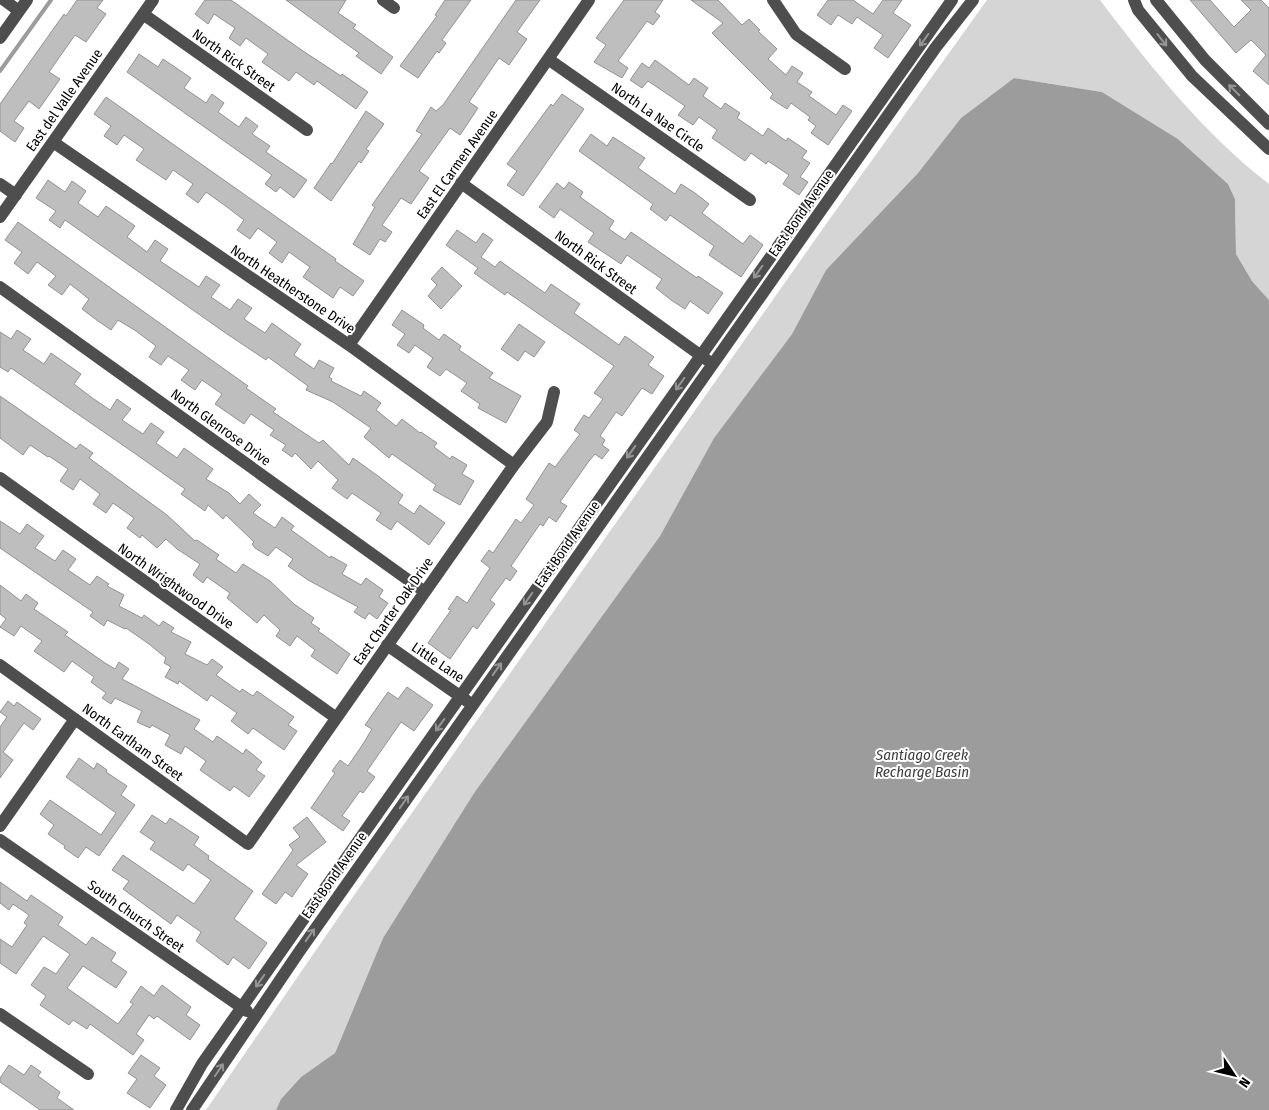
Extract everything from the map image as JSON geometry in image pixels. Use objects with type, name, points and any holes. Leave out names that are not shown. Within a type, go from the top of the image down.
[{"type":"street","points":[[4,0],[19,11]]},
{"type":"street","points":[[0,38],[27,0]]},
{"type":"street","name":"East del Valle Avenue","points":[[0,217],[153,0]]},
{"type":"street","points":[[383,0],[394,8]]},
{"type":"street","name":"East El Carmen Avenue","points":[[348,345],[589,0]]},
{"type":"street","points":[[773,0],[796,34],[845,69]]},
{"type":"street","name":"East Bond Avenue","points":[[176,1110],[202,1064],[952,0]]},
{"type":"street","name":"East Bond Avenue","points":[[192,1110],[473,704],[936,47],[973,0]]},
{"type":"street","points":[[1134,0],[1138,10],[1192,76],[1269,150]]},
{"type":"street","points":[[1156,0],[1205,60],[1269,124]]},
{"type":"street","name":"North Rick Street","points":[[143,14],[307,130]]},
{"type":"street","name":"North La Nae Circle","points":[[548,59],[750,200]]},
{"type":"street","name":"North Heatherstone Drive","points":[[53,142],[348,345],[514,465]]},
{"type":"street","points":[[0,184],[16,195]]},
{"type":"street","name":"North Rick Street","points":[[461,184],[713,364]]},
{"type":"street","name":"North Glenrose Drive","points":[[0,287],[425,592]]},
{"type":"street","name":"East Charter Oak Drive","points":[[248,844],[514,465],[547,422],[554,392]]},
{"type":"street","name":"North Wrightwood Drive","points":[[0,478],[336,717]]},
{"type":"street","name":"Little Lane","points":[[387,645],[473,704]]},
{"type":"street","name":"North Earlham Street","points":[[0,665],[248,844]]},
{"type":"street","points":[[0,826],[75,719]]},
{"type":"street","name":"South Church Street","points":[[0,840],[255,1017]]},
{"type":"street","points":[[0,1014],[88,1074]]},
{"type":"shaded area","points":[[987,0],[1100,0],[1178,98],[1222,143],[1269,184],[1269,300],[1252,281],[1236,254],[1235,199],[1228,184],[1178,139],[1102,92],[1014,78],[961,118],[918,173],[826,270],[792,334],[714,438],[660,536],[474,793],[383,938],[335,1053],[301,1077],[281,1099],[276,1110],[206,1110],[345,908],[824,227]]},
{"type":"water","name":"Santiago Creek Recharge Basin","points":[[1014,78],[1102,92],[1178,139],[1228,184],[1235,199],[1236,254],[1252,281],[1269,300],[1269,1110],[276,1110],[281,1099],[301,1077],[335,1053],[383,938],[474,793],[660,536],[714,438],[792,334],[826,270],[918,173],[961,118]]},
{"type":"building","points":[[77,0],[103,0],[97,8],[106,14],[86,42],[75,35],[49,72],[60,79],[39,109],[29,101],[14,121],[24,128],[15,142],[0,131],[0,104],[64,14],[66,16]]},
{"type":"building","points":[[205,0],[231,0],[300,49],[368,92],[356,109],[317,81],[314,85],[296,72],[289,81],[262,62],[268,54],[246,38],[240,46],[229,38],[235,28],[214,14],[208,24],[195,14]]},
{"type":"building","points":[[286,0],[346,0],[338,13],[356,25],[353,28],[393,57],[381,74],[356,56],[359,53]]},
{"type":"building","points":[[445,0],[471,0],[442,40],[446,43],[439,53],[437,51],[418,78],[400,66],[437,16],[435,15]]},
{"type":"building","points":[[516,0],[540,0],[517,32],[527,39],[509,65],[499,58],[469,102],[478,108],[460,135],[450,128],[419,171],[429,178],[411,204],[401,198],[382,225],[392,232],[385,242],[380,239],[370,255],[353,244],[375,207],[372,205],[422,134],[416,131],[431,107],[436,111],[443,105]]},
{"type":"building","points":[[624,0],[663,0],[655,12],[660,16],[653,25],[647,21],[618,61],[628,68],[622,78],[594,62],[606,45],[596,38]]},
{"type":"building","points":[[691,0],[718,0],[742,25],[749,19],[760,30],[758,31],[777,49],[768,59],[786,75],[792,66],[803,73],[797,82],[812,92],[809,96],[836,115],[843,105],[852,111],[828,145],[811,133],[816,126],[808,120],[810,117],[791,103],[787,109],[770,98],[773,94],[712,33],[723,23]]},
{"type":"building","points":[[828,0],[853,0],[873,14],[883,0],[902,0],[893,13],[911,25],[888,58],[874,48],[883,35],[857,17],[852,24],[838,15],[831,25],[817,15]]},
{"type":"building","points":[[1190,0],[1210,0],[1234,27],[1251,10],[1241,0],[1261,0],[1269,8],[1269,85],[1253,71],[1266,55],[1251,40],[1236,53]]},
{"type":"building","points":[[139,54],[158,67],[163,59],[191,78],[184,88],[206,103],[212,94],[224,103],[218,112],[239,127],[246,117],[258,126],[252,134],[270,146],[266,152],[307,180],[294,198],[280,187],[276,192],[265,184],[272,175],[127,72]]},
{"type":"building","points":[[655,60],[689,85],[694,78],[708,88],[703,96],[721,109],[725,103],[740,113],[737,118],[763,136],[768,128],[786,141],[788,138],[807,151],[802,158],[810,163],[800,177],[808,182],[799,195],[783,184],[789,175],[768,161],[766,164],[751,153],[745,161],[712,138],[717,130],[699,117],[693,125],[678,115],[685,106],[648,81],[642,88],[630,80],[642,63],[649,68]]},
{"type":"building","points":[[562,94],[584,109],[523,196],[507,185],[517,171],[507,164],[551,104],[553,106]]},
{"type":"building","points":[[106,97],[336,259],[335,261],[364,281],[353,296],[340,287],[333,298],[303,277],[310,267],[289,252],[282,263],[269,253],[277,242],[258,228],[250,239],[237,230],[244,220],[206,192],[198,203],[186,194],[193,184],[173,170],[166,180],[136,160],[144,149],[124,135],[117,145],[104,136],[111,126],[94,114]]},
{"type":"building","points":[[366,111],[384,124],[366,149],[369,151],[361,163],[359,161],[331,201],[314,188]]},
{"type":"building","points":[[591,134],[607,146],[613,137],[645,158],[638,168],[675,194],[681,184],[695,193],[709,204],[702,213],[743,244],[750,235],[763,245],[741,277],[709,255],[714,246],[670,215],[666,221],[650,209],[653,204],[579,151]]},
{"type":"building","points":[[48,180],[65,192],[72,181],[86,191],[78,203],[98,217],[106,206],[135,226],[127,237],[147,252],[155,240],[168,249],[160,261],[199,287],[206,276],[220,285],[211,297],[230,310],[238,299],[252,308],[244,319],[265,333],[272,323],[301,344],[294,355],[314,369],[319,360],[334,368],[329,377],[332,379],[331,381],[361,396],[364,391],[381,403],[376,410],[396,426],[402,419],[437,443],[434,447],[450,459],[452,456],[467,465],[462,474],[474,481],[460,505],[433,490],[436,485],[392,454],[389,458],[364,437],[371,428],[333,402],[306,390],[308,386],[268,357],[266,360],[227,334],[65,220],[60,228],[49,220],[56,211],[36,198]]},
{"type":"building","points":[[569,182],[583,192],[580,197],[614,221],[609,229],[625,240],[631,232],[697,278],[698,276],[723,293],[708,314],[690,301],[685,309],[671,300],[656,288],[662,279],[627,255],[621,264],[588,242],[594,233],[560,209],[554,218],[539,207],[557,183],[564,189]]},
{"type":"building","points":[[18,222],[248,386],[246,388],[276,409],[273,412],[319,443],[323,440],[349,465],[353,458],[378,476],[403,495],[398,503],[414,514],[420,505],[445,523],[429,545],[397,521],[391,530],[376,520],[381,513],[352,493],[347,499],[332,488],[338,480],[318,461],[311,469],[295,453],[292,457],[282,450],[286,445],[270,435],[274,430],[251,414],[244,424],[215,404],[222,394],[202,380],[195,390],[181,380],[189,370],[168,356],[161,365],[149,357],[156,346],[136,331],[118,320],[111,330],[98,321],[82,309],[89,299],[70,284],[62,295],[48,285],[56,276],[37,262],[28,274],[14,263],[22,252],[5,240]]},
{"type":"building","points":[[457,230],[476,243],[483,233],[493,240],[481,257],[495,267],[500,261],[545,293],[551,284],[580,304],[574,313],[619,345],[625,336],[654,357],[648,365],[664,376],[652,394],[642,388],[622,416],[616,412],[600,436],[605,440],[602,445],[609,450],[602,459],[595,454],[589,461],[560,502],[567,506],[556,522],[549,517],[543,526],[540,524],[511,566],[517,571],[510,581],[506,578],[490,600],[495,604],[477,629],[473,626],[450,659],[428,643],[451,610],[448,609],[457,596],[467,603],[490,568],[481,561],[489,550],[493,553],[516,519],[521,523],[534,505],[526,499],[549,463],[555,467],[580,434],[574,430],[584,415],[589,418],[603,399],[594,393],[614,366],[507,292],[505,295],[474,273],[478,268],[446,245]]},
{"type":"building","points":[[442,267],[462,286],[441,309],[428,296],[437,285],[431,279]]},
{"type":"building","points":[[402,310],[424,325],[423,328],[439,340],[444,334],[461,346],[459,350],[493,373],[489,378],[521,396],[506,423],[478,408],[480,404],[461,391],[467,383],[446,369],[440,376],[427,367],[433,358],[415,345],[409,353],[397,345],[405,334],[392,325]]},
{"type":"building","points":[[519,324],[545,342],[534,357],[525,351],[518,361],[501,349]]},
{"type":"building","points":[[17,330],[31,339],[23,350],[44,364],[51,353],[81,374],[74,384],[91,397],[110,410],[117,399],[131,409],[122,420],[143,434],[151,423],[164,432],[156,443],[177,458],[184,448],[213,469],[206,479],[229,493],[240,504],[249,494],[261,505],[253,513],[275,528],[282,517],[294,526],[291,530],[330,558],[331,556],[347,565],[342,574],[361,585],[366,578],[383,590],[379,597],[388,603],[377,619],[369,613],[365,619],[354,612],[358,607],[308,580],[288,566],[293,559],[276,547],[268,556],[255,548],[252,544],[254,542],[226,515],[223,519],[208,505],[205,511],[181,494],[185,489],[140,457],[11,368],[8,372],[0,367],[0,332],[11,339]]},
{"type":"building","points":[[0,396],[76,449],[80,444],[93,453],[89,458],[167,515],[195,541],[197,540],[219,555],[216,559],[236,573],[243,564],[270,581],[294,604],[314,618],[311,623],[320,629],[318,631],[350,654],[337,674],[311,656],[315,650],[297,636],[290,646],[276,636],[280,630],[264,615],[257,623],[227,598],[230,593],[207,577],[203,583],[193,575],[200,564],[177,549],[166,539],[157,548],[142,535],[140,538],[127,528],[134,518],[113,503],[106,513],[93,504],[100,494],[80,479],[73,490],[60,481],[68,469],[30,445],[23,455],[0,438]]},
{"type":"building","points":[[0,521],[20,534],[27,524],[44,536],[35,548],[55,561],[63,550],[76,559],[68,570],[90,585],[97,576],[109,584],[107,586],[124,595],[119,606],[142,618],[144,615],[159,626],[163,621],[174,628],[171,632],[191,642],[185,654],[207,665],[212,659],[223,667],[216,675],[240,692],[242,689],[253,696],[257,691],[294,717],[288,725],[297,731],[284,750],[253,728],[248,734],[231,721],[237,713],[211,695],[207,701],[179,681],[178,684],[165,677],[171,667],[164,663],[166,658],[149,644],[126,628],[107,620],[104,626],[90,616],[93,612],[0,548]]},
{"type":"building","points":[[0,585],[21,601],[26,594],[38,603],[34,609],[68,632],[65,635],[105,663],[115,669],[119,662],[129,669],[122,679],[200,720],[194,729],[213,742],[217,736],[243,754],[246,749],[262,762],[256,770],[265,776],[249,797],[234,786],[230,791],[200,770],[206,761],[185,746],[181,754],[165,745],[170,735],[152,725],[150,728],[137,722],[142,711],[115,698],[111,704],[102,698],[106,693],[91,682],[94,677],[72,661],[64,672],[34,651],[42,641],[21,626],[14,636],[0,627],[6,619],[0,614]]},
{"type":"building","points":[[407,687],[433,705],[414,731],[401,722],[367,771],[375,777],[363,793],[360,791],[342,816],[350,821],[343,831],[311,808],[335,773],[332,771],[340,760],[348,766],[363,744],[372,729],[365,725],[388,692],[398,699]]},
{"type":"building","points":[[8,701],[14,706],[17,702],[41,719],[33,730],[24,723],[3,752],[13,760],[0,778],[0,727],[7,717],[0,712]]},
{"type":"building","points":[[79,758],[94,769],[97,763],[107,770],[106,772],[127,786],[121,795],[135,805],[99,856],[86,847],[78,858],[48,834],[54,825],[40,814],[50,800],[101,835],[116,813],[66,777]]},
{"type":"building","points":[[152,815],[166,824],[170,818],[199,837],[194,845],[209,856],[208,859],[253,891],[234,919],[267,943],[249,969],[233,957],[228,965],[196,941],[201,932],[177,915],[171,924],[123,889],[129,881],[112,870],[123,855],[194,904],[211,880],[188,864],[183,871],[150,849],[155,842],[140,832]]},
{"type":"building","points":[[307,817],[326,842],[296,865],[308,874],[292,897],[285,892],[276,904],[262,894],[293,850],[289,845],[300,837],[293,828]]},
{"type":"building","points":[[0,882],[27,901],[31,895],[63,917],[58,925],[86,945],[92,937],[116,953],[111,961],[127,972],[116,988],[83,966],[67,988],[118,1024],[133,1004],[130,1002],[141,986],[154,996],[162,985],[191,1007],[186,1015],[200,1025],[190,1040],[157,1016],[154,1019],[149,1015],[136,1034],[144,1040],[133,1055],[90,1024],[87,1029],[73,1020],[69,1025],[40,1005],[46,996],[31,985],[44,967],[56,974],[70,954],[43,936],[16,974],[0,963],[0,939],[12,947],[27,925],[24,923],[29,915],[13,904],[9,910],[0,903]]},
{"type":"building","points":[[141,1055],[160,1068],[154,1076],[166,1085],[150,1108],[127,1093],[137,1079],[128,1073]]},
{"type":"building","points":[[9,1065],[24,1075],[31,1065],[41,1072],[38,1076],[60,1092],[57,1098],[74,1110],[40,1110],[0,1082],[0,1078]]},
{"type":"waterway","points":[[0,71],[51,0]]}]
